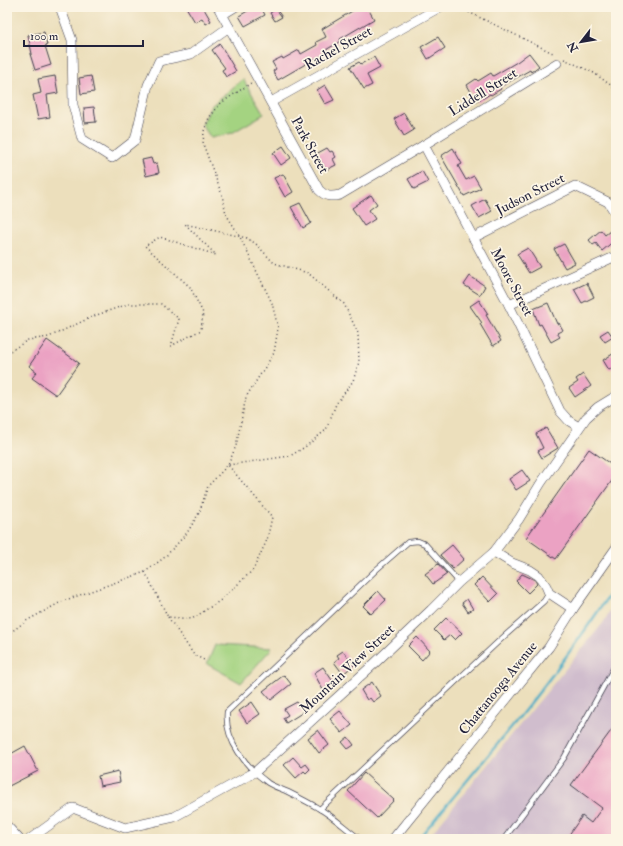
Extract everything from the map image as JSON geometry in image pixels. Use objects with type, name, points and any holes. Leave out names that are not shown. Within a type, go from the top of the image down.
[{"type":"street","points":[[60,7],[72,40],[73,105],[82,139],[112,158],[135,140],[148,85],[159,61],[191,54],[229,27]]},
{"type":"street","points":[[220,11],[235,7]]},
{"type":"street","name":"Rachel Street","points":[[271,102],[440,7]]},
{"type":"street","name":"Park Street","points":[[220,11],[319,190],[324,194],[331,197],[340,195],[424,145]]},
{"type":"street","name":"Liddell Street","points":[[424,145],[557,63]]},
{"type":"street","name":"Moore Street","points":[[424,145],[509,305],[560,411],[569,421],[579,427]]},
{"type":"street","name":"Judson Street","points":[[473,238],[575,186],[608,202],[616,214]]},
{"type":"street","points":[[509,305],[616,256]]},
{"type":"street","name":"Mountain View Street","points":[[30,839],[73,808],[125,828],[174,817],[255,772],[381,658],[459,582],[494,552],[519,519],[586,418],[598,407],[616,396]]},
{"type":"street","name":"Chattanooga Avenue","points":[[393,839],[549,647],[573,609],[616,548]]},
{"type":"street","points":[[494,552],[512,563],[530,570],[539,576],[549,593],[573,609]]},
{"type":"street","points":[[7,826],[19,839]]},
{"type":"lane","points":[[360,839],[320,809],[287,791],[269,784],[255,772],[242,757],[230,736],[226,721],[227,712],[377,568],[408,542],[418,541],[425,544],[459,582]]},
{"type":"lane","points":[[320,809],[499,640],[544,601],[549,593]]},
{"type":"lane","points":[[504,839],[564,758],[616,664]]},
{"type":"path","points":[[458,7],[594,73],[616,89]]},
{"type":"path","points":[[7,635],[26,621],[63,601],[145,572],[165,557],[187,533],[199,513],[208,486],[228,465],[236,446],[246,397],[274,353],[278,328],[272,303],[239,235],[226,214],[222,195],[203,144],[204,131],[209,118],[221,103],[258,78]]},
{"type":"path","points":[[7,353],[28,340],[49,336],[94,316],[128,304],[161,304],[179,320],[171,346],[200,330],[203,314],[190,287],[145,246],[160,237],[216,255],[185,224],[247,238],[256,244],[274,263],[308,273],[344,304],[358,333],[359,362],[353,381],[336,404],[326,430],[305,447],[290,456],[228,465]]},
{"type":"path","points":[[168,617],[192,619],[221,600],[253,570],[268,540],[272,518],[228,465]]},
{"type":"path","points":[[145,572],[168,617],[194,655],[206,661]]},
{"type":"shaded area","points":[[616,602],[616,839],[427,839],[603,623]]},
{"type":"green space","points":[[243,79],[264,114],[232,133],[211,138],[202,125],[211,106]]},
{"type":"green space","points":[[215,645],[272,648],[241,683],[207,664]]},
{"type":"building","points":[[186,7],[203,7],[211,21],[206,24],[202,18],[195,22]]},
{"type":"building","points":[[250,7],[261,7],[265,15],[245,26],[239,16],[251,9]]},
{"type":"building","points":[[359,7],[367,7],[374,19],[340,39],[341,41],[324,51],[325,54],[278,80],[273,71],[276,69],[272,62],[282,57],[283,59],[299,50],[301,54],[317,45],[316,42],[326,37],[322,29]]},
{"type":"building","points":[[276,9],[282,17],[275,21],[270,13]]},
{"type":"building","points":[[44,32],[47,45],[45,46],[51,65],[35,70],[30,54],[32,54],[28,35]]},
{"type":"building","points":[[438,37],[445,48],[428,59],[421,47]]},
{"type":"building","points":[[220,44],[236,71],[226,77],[222,70],[225,68],[212,50]]},
{"type":"building","points":[[529,53],[539,66],[531,72],[530,70],[500,87],[501,89],[477,102],[467,85],[476,79],[478,81],[491,73],[493,76]]},
{"type":"building","points":[[374,57],[380,68],[367,75],[372,85],[364,89],[350,67],[359,62],[361,64]]},
{"type":"building","points":[[55,76],[58,93],[47,95],[50,117],[38,119],[33,95],[41,93],[38,79]]},
{"type":"building","points":[[91,76],[94,92],[81,94],[79,78]]},
{"type":"building","points":[[325,85],[334,100],[325,104],[317,90]]},
{"type":"building","points":[[94,107],[96,122],[85,123],[84,108]]},
{"type":"building","points":[[404,113],[414,130],[404,136],[394,119]]},
{"type":"building","points":[[283,146],[291,158],[281,165],[273,153]]},
{"type":"building","points":[[327,148],[330,152],[332,151],[336,157],[333,159],[336,165],[326,170],[316,154]]},
{"type":"building","points":[[453,148],[462,164],[458,166],[466,180],[474,176],[481,188],[464,196],[441,156]]},
{"type":"building","points":[[151,158],[153,164],[157,163],[159,173],[146,176],[142,160]]},
{"type":"building","points":[[422,171],[428,182],[414,189],[408,179]]},
{"type":"building","points":[[283,174],[293,192],[285,197],[274,178]]},
{"type":"building","points":[[371,195],[377,204],[369,210],[375,219],[364,226],[352,208]]},
{"type":"building","points":[[485,199],[492,211],[479,218],[472,206]]},
{"type":"building","points":[[300,203],[311,223],[303,228],[291,207]]},
{"type":"building","points":[[601,230],[605,235],[610,231],[616,239],[602,251],[596,243],[593,245],[589,240]]},
{"type":"building","points":[[564,244],[575,263],[565,268],[554,249]]},
{"type":"building","points":[[528,248],[540,267],[529,273],[517,254]]},
{"type":"building","points":[[470,276],[485,286],[480,295],[464,285]]},
{"type":"building","points":[[587,283],[594,297],[582,303],[574,289]]},
{"type":"building","points":[[479,300],[488,314],[486,315],[501,341],[493,346],[480,324],[482,323],[470,306]]},
{"type":"building","points":[[548,303],[557,324],[559,323],[563,330],[557,333],[560,337],[551,342],[541,324],[539,325],[533,309]]},
{"type":"building","points":[[608,330],[613,337],[605,342],[600,335]]},
{"type":"building","points":[[47,340],[79,363],[56,395],[32,378],[37,372],[29,366]]},
{"type":"building","points":[[616,352],[616,366],[609,370],[603,360]]},
{"type":"building","points":[[583,374],[591,386],[575,397],[569,388],[578,382],[576,379]]},
{"type":"building","points":[[546,428],[558,448],[542,458],[538,451],[543,448],[536,434]]},
{"type":"building","points":[[589,449],[616,468],[616,475],[556,559],[526,538]]},
{"type":"building","points":[[522,470],[530,481],[516,490],[509,479]]},
{"type":"building","points":[[452,545],[464,559],[453,569],[440,555]]},
{"type":"building","points":[[438,564],[447,574],[433,584],[425,574]]},
{"type":"building","points":[[522,574],[535,580],[537,584],[528,593],[516,581]]},
{"type":"building","points":[[482,577],[498,594],[490,602],[474,585]]},
{"type":"building","points":[[378,591],[386,600],[371,614],[363,606]]},
{"type":"building","points":[[467,599],[473,609],[468,612],[462,603]]},
{"type":"building","points":[[446,618],[462,633],[455,640],[450,635],[444,640],[434,630]]},
{"type":"building","points":[[417,637],[430,651],[422,660],[408,646]]},
{"type":"building","points":[[343,651],[354,665],[343,674],[334,662],[339,658],[337,655]]},
{"type":"building","points":[[323,667],[334,683],[323,690],[314,673]]},
{"type":"building","points":[[284,675],[291,684],[271,700],[263,691]]},
{"type":"building","points":[[372,682],[381,696],[373,702],[370,698],[367,700],[361,690]]},
{"type":"building","points":[[252,702],[260,714],[247,723],[239,711]]},
{"type":"building","points":[[297,702],[305,711],[286,723],[283,718],[288,715],[284,709]]},
{"type":"building","points":[[340,711],[352,725],[342,733],[330,719]]},
{"type":"building","points":[[616,724],[616,839],[566,839],[582,816],[591,823],[602,808],[571,785]]},
{"type":"building","points":[[318,730],[329,745],[319,753],[308,738]]},
{"type":"building","points":[[348,737],[354,745],[348,749],[342,742]]},
{"type":"building","points":[[25,746],[38,771],[7,787],[7,756]]},
{"type":"building","points":[[293,757],[302,767],[306,764],[310,769],[306,773],[304,771],[296,778],[284,765]]},
{"type":"building","points":[[118,771],[120,782],[100,786],[98,776]]},
{"type":"building","points":[[364,773],[394,800],[377,818],[348,791]]},
{"type":"waterway","points":[[418,839],[496,746],[546,683],[594,618],[616,584]]}]
